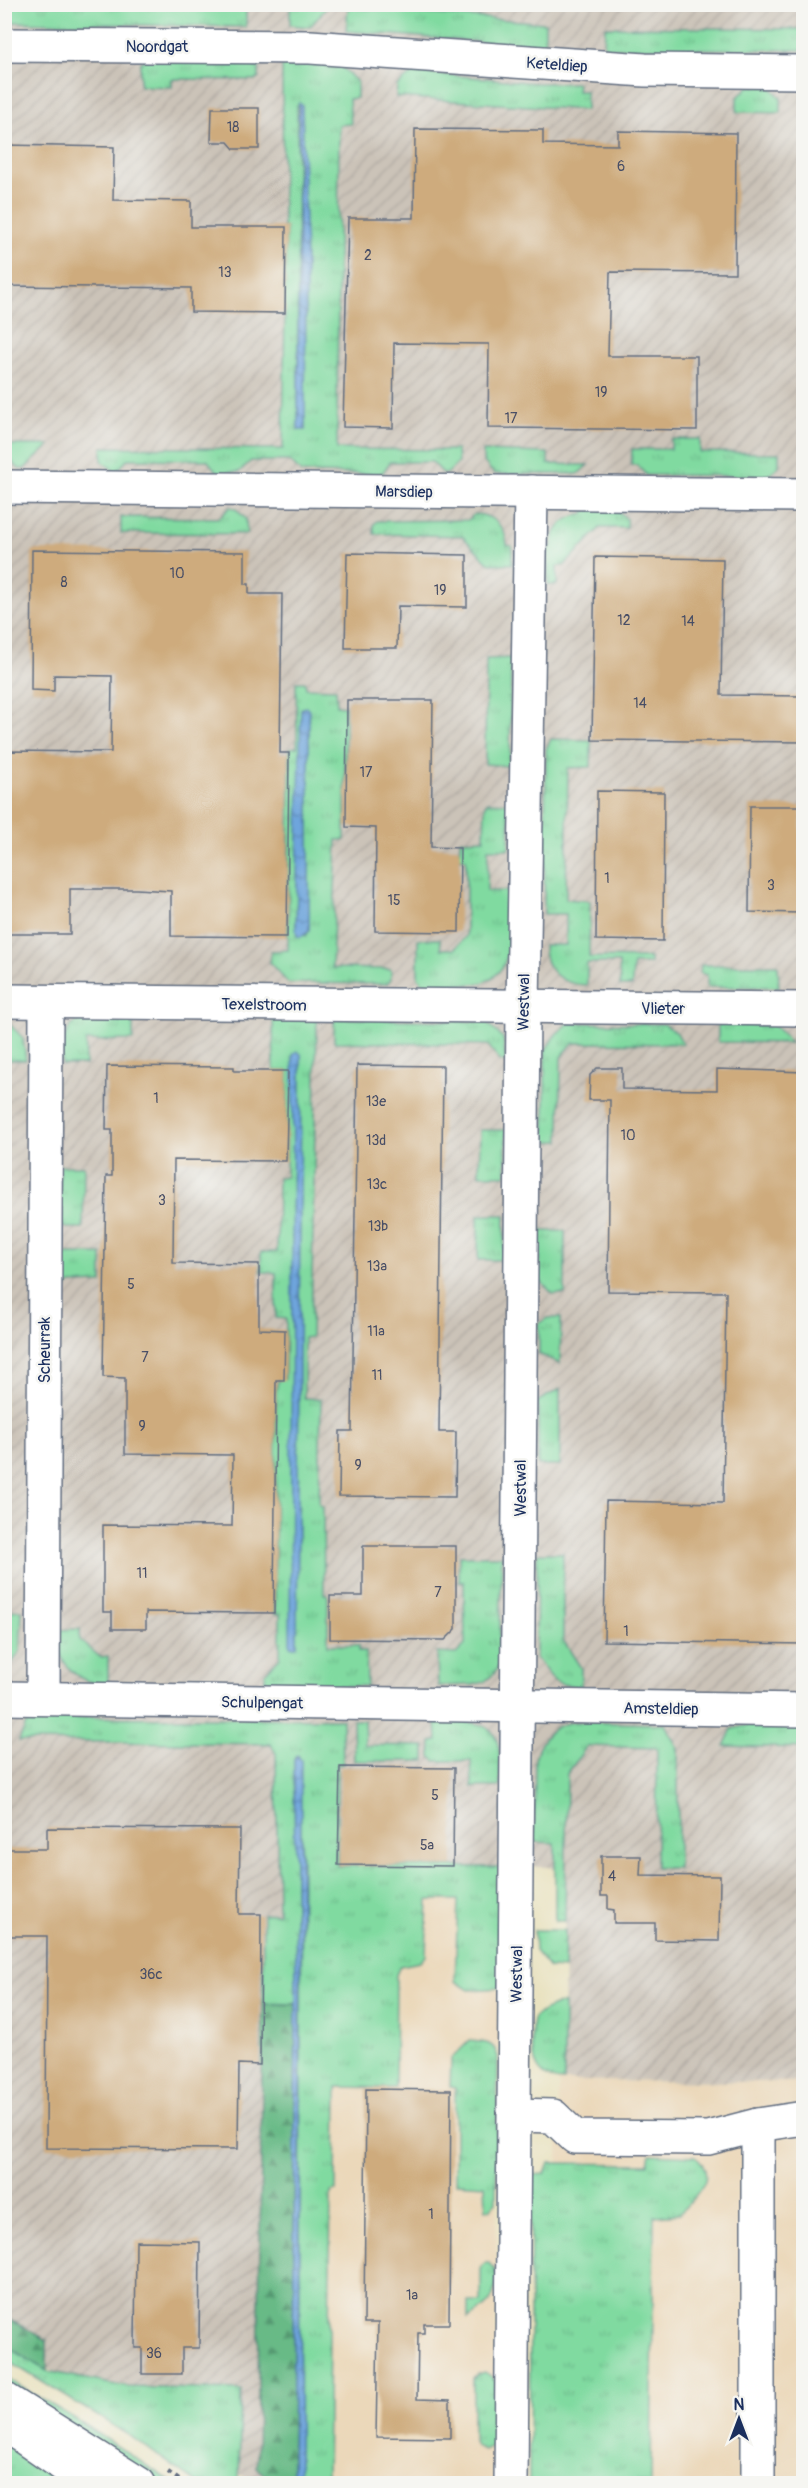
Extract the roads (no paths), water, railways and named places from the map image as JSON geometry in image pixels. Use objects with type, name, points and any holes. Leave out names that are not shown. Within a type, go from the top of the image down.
[{"type":"street","name":"Noordgat","points":[[4,45],[310,47]]},
{"type":"street","name":"Keteldiep","points":[[310,47],[645,70],[804,72]]},
{"type":"street","name":"Marsdiep","points":[[4,487],[804,495]]},
{"type":"street","name":"Westwal","points":[[512,2484],[523,1007],[531,492]]},
{"type":"street","name":"Texelstroom","points":[[4,1001],[523,1007]]},
{"type":"street","name":"Scheurrak","points":[[43,1698],[46,1002]]},
{"type":"street","name":"Vlieter","points":[[523,1007],[804,1009]]},
{"type":"street","name":"Schulpengat","points":[[4,1698],[519,1707]]},
{"type":"street","name":"Amsteldiep","points":[[519,1707],[804,1710]]},
{"type":"street","points":[[515,2115],[553,2116],[575,2137],[708,2138],[758,2125],[804,2118]]},
{"type":"street","points":[[758,2125],[758,2484]]},
{"type":"street","points":[[4,2399],[139,2484]]},
{"type":"street","points":[[4,2424],[91,2484]]},
{"type":"water","points":[[299,103],[302,105],[306,267],[305,430],[298,430]]},
{"type":"water","points":[[305,707],[309,709],[309,931],[301,937],[297,936],[296,930],[301,709]]},
{"type":"water","points":[[297,1051],[301,1054],[297,1646],[293,1647],[290,1646],[293,1055]]},
{"type":"water","points":[[297,1755],[301,1760],[299,2483],[292,2484],[296,2004],[294,1760]]}]
